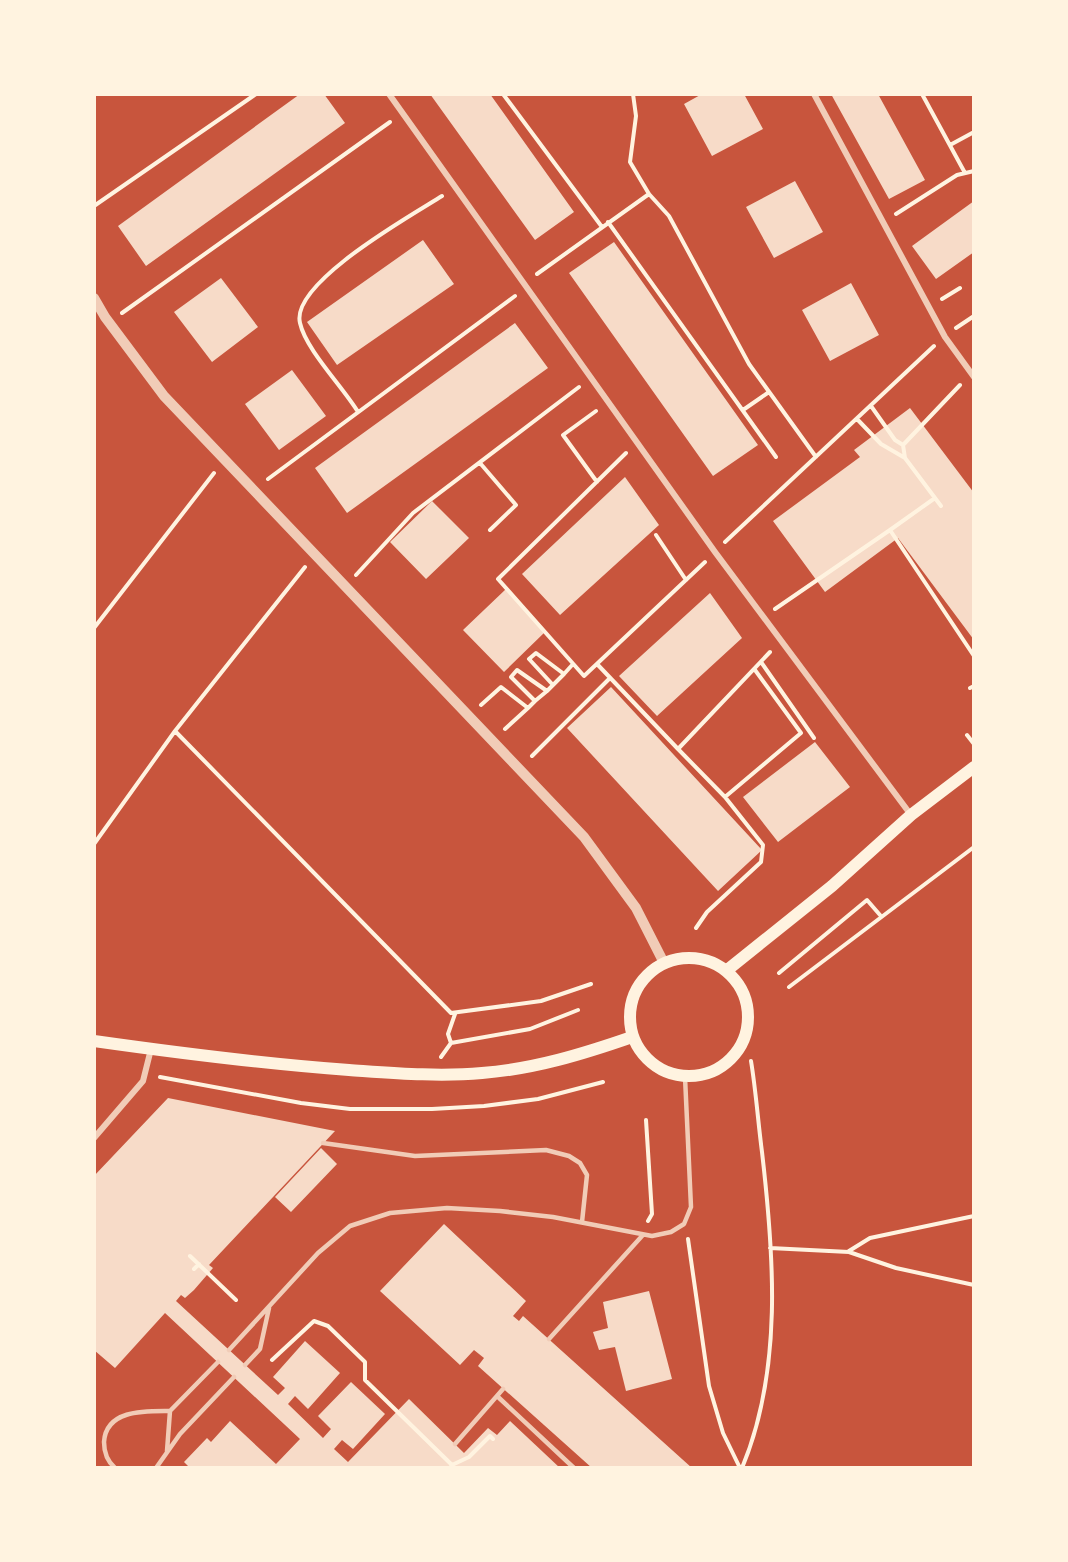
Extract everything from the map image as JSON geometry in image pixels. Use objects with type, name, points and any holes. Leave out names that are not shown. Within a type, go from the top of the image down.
[{"type":"main road","points":[[726,971],[832,886],[911,815],[974,767]]},
{"type":"main road","points":[[684,958],[706,961],[726,971],[744,995],[748,1024],[744,1039],[727,1063],[700,1076],[685,1077],[668,1073],[653,1065],[640,1053],[632,1037],[630,1012],[637,987],[648,974],[664,963],[684,958]]},
{"type":"main road","points":[[94,1041],[300,1066],[429,1074],[482,1073],[519,1069],[571,1058],[632,1037]]},
{"type":"street","points":[[389,94],[715,552],[911,815]]},
{"type":"street","points":[[814,94],[945,337],[972,376]]},
{"type":"street","points":[[94,298],[164,396],[467,717],[584,837],[636,908],[664,963]]},
{"type":"street","points":[[94,1138],[142,1081],[151,1049]]},
{"type":"lane","points":[[229,1350],[318,1253],[350,1226],[390,1213],[447,1208],[500,1211],[582,1222],[642,1236],[671,1232],[684,1224],[691,1207],[685,1077]]},
{"type":"lane","points":[[323,1143],[415,1156],[546,1150],[569,1156],[580,1164],[587,1175],[582,1222]]},
{"type":"lane","points":[[549,1339],[642,1236]]},
{"type":"lane","points":[[245,1365],[260,1349],[269,1305]]},
{"type":"lane","points":[[167,1450],[170,1411],[218,1362]]},
{"type":"lane","points":[[156,1467],[167,1450],[234,1377]]},
{"type":"lane","points":[[455,1444],[503,1389]]},
{"type":"lane","points":[[497,1396],[574,1467]]},
{"type":"lane","points":[[115,1467],[108,1462],[104,1450],[105,1438],[110,1426],[120,1416],[139,1411],[170,1411]]},
{"type":"path","points":[[94,206],[256,94]]},
{"type":"path","points":[[503,94],[602,227]]},
{"type":"path","points":[[633,94],[636,116],[630,162],[649,194],[669,216],[749,364],[816,457]]},
{"type":"path","points":[[922,94],[965,173]]},
{"type":"path","points":[[109,322],[402,113]]},
{"type":"path","points":[[950,145],[974,132]]},
{"type":"path","points":[[905,208],[957,175],[974,171]]},
{"type":"path","points":[[358,412],[317,355],[300,323],[303,302],[328,274],[401,221],[456,188]]},
{"type":"path","points":[[255,493],[272,475],[527,288],[541,269],[649,194]]},
{"type":"path","points":[[608,222],[776,457]]},
{"type":"path","points":[[944,298],[960,288]]},
{"type":"path","points":[[638,442],[498,579],[584,676],[945,337],[974,315]]},
{"type":"path","points":[[903,445],[972,376]]},
{"type":"path","points":[[742,410],[769,392]]},
{"type":"path","points":[[364,566],[413,513],[564,399]]},
{"type":"path","points":[[597,482],[563,435],[609,402]]},
{"type":"path","points":[[871,406],[895,440],[903,445],[905,458]]},
{"type":"path","points":[[857,419],[881,444],[905,458],[941,506]]},
{"type":"path","points":[[94,628],[224,461]]},
{"type":"path","points":[[480,463],[516,505],[490,530]]},
{"type":"path","points":[[764,617],[935,498]]},
{"type":"path","points":[[890,530],[974,656]]},
{"type":"path","points":[[656,535],[686,580]]},
{"type":"path","points":[[94,844],[175,731],[315,555]]},
{"type":"path","points":[[678,749],[782,640]]},
{"type":"path","points":[[553,685],[530,659],[536,653],[564,674]]},
{"type":"path","points":[[761,662],[814,738]]},
{"type":"path","points":[[523,713],[573,664]]},
{"type":"path","points":[[597,664],[724,797],[763,845],[761,862],[707,912],[696,928]]},
{"type":"path","points":[[535,701],[511,677],[517,670],[547,691]]},
{"type":"path","points":[[724,797],[801,733],[755,670]]},
{"type":"path","points":[[544,743],[610,678]]},
{"type":"path","points":[[467,717],[501,687],[528,708]]},
{"type":"path","points":[[175,731],[445,1008],[455,1014],[541,1001],[591,984]]},
{"type":"path","points":[[967,735],[974,744]]},
{"type":"path","points":[[789,987],[880,915],[974,847]]},
{"type":"path","points":[[778,973],[867,900],[880,915]]},
{"type":"path","points":[[429,1074],[451,1043],[530,1029],[578,1010]]},
{"type":"path","points":[[451,1043],[448,1034],[455,1014]]},
{"type":"path","points":[[741,1467],[755,1435],[764,1396],[770,1321],[771,1248],[751,1061]]},
{"type":"path","points":[[144,1073],[176,1081],[245,1091],[301,1103],[350,1108],[432,1109],[484,1106],[538,1099],[603,1082]]},
{"type":"path","points":[[642,1236],[652,1215],[646,1120]]},
{"type":"path","points":[[849,1252],[870,1238],[974,1216]]},
{"type":"path","points":[[684,1224],[693,1258],[710,1386],[723,1433],[741,1467]]},
{"type":"path","points":[[771,1248],[849,1252],[896,1268],[974,1285]]},
{"type":"path","points":[[190,1256],[236,1300]]},
{"type":"path","points":[[194,1269],[199,1264]]},
{"type":"path","points":[[265,1367],[314,1321],[328,1326],[365,1362],[365,1380],[451,1466],[469,1457],[490,1436],[493,1439]]},
{"type":"building","points":[[300,94],[324,94],[345,123],[146,266],[118,226]]},
{"type":"building","points":[[430,94],[490,94],[574,212],[535,240]]},
{"type":"building","points":[[702,94],[744,94],[763,129],[712,156],[684,104]]},
{"type":"building","points":[[831,94],[878,94],[925,180],[889,199]]},
{"type":"building","points":[[795,181],[823,232],[774,258],[746,207]]},
{"type":"building","points":[[974,201],[974,252],[936,279],[912,246]]},
{"type":"building","points":[[423,240],[454,284],[337,365],[307,322]]},
{"type":"building","points":[[614,242],[758,445],[713,476],[569,273]]},
{"type":"building","points":[[221,278],[258,327],[212,362],[174,312]]},
{"type":"building","points":[[851,283],[879,335],[830,361],[802,310]]},
{"type":"building","points":[[515,323],[548,368],[347,513],[315,468]]},
{"type":"building","points":[[292,370],[326,416],[279,450],[245,404]]},
{"type":"building","points":[[910,408],[974,493],[974,640],[898,538],[825,592],[773,521],[860,457],[854,450]]},
{"type":"building","points":[[625,477],[659,525],[560,615],[522,574]]},
{"type":"building","points":[[432,501],[469,538],[426,579],[390,542]]},
{"type":"building","points":[[506,589],[546,631],[504,672],[463,630]]},
{"type":"building","points":[[710,593],[742,638],[657,716],[619,676]]},
{"type":"building","points":[[611,687],[762,850],[718,891],[567,728]]},
{"type":"building","points":[[815,742],[850,787],[778,842],[743,797]]},
{"type":"building","points":[[168,1098],[335,1131],[209,1265],[213,1268],[194,1290],[185,1298],[181,1295],[176,1301],[278,1395],[285,1388],[273,1377],[305,1341],[340,1373],[308,1409],[295,1396],[288,1404],[323,1438],[331,1429],[318,1416],[351,1382],[385,1414],[353,1449],[342,1440],[334,1449],[348,1462],[409,1399],[464,1453],[488,1428],[497,1435],[510,1421],[560,1468],[187,1468],[184,1462],[207,1438],[211,1442],[230,1421],[276,1464],[300,1439],[165,1313],[115,1368],[94,1350],[94,1176]]},
{"type":"building","points":[[321,1148],[337,1164],[291,1212],[275,1197]]},
{"type":"building","points":[[444,1224],[526,1301],[513,1316],[519,1321],[523,1316],[692,1468],[592,1468],[478,1366],[484,1358],[474,1350],[460,1365],[380,1291]]},
{"type":"building","points":[[649,1291],[672,1379],[626,1391],[615,1347],[599,1350],[593,1332],[608,1328],[603,1302]]}]
